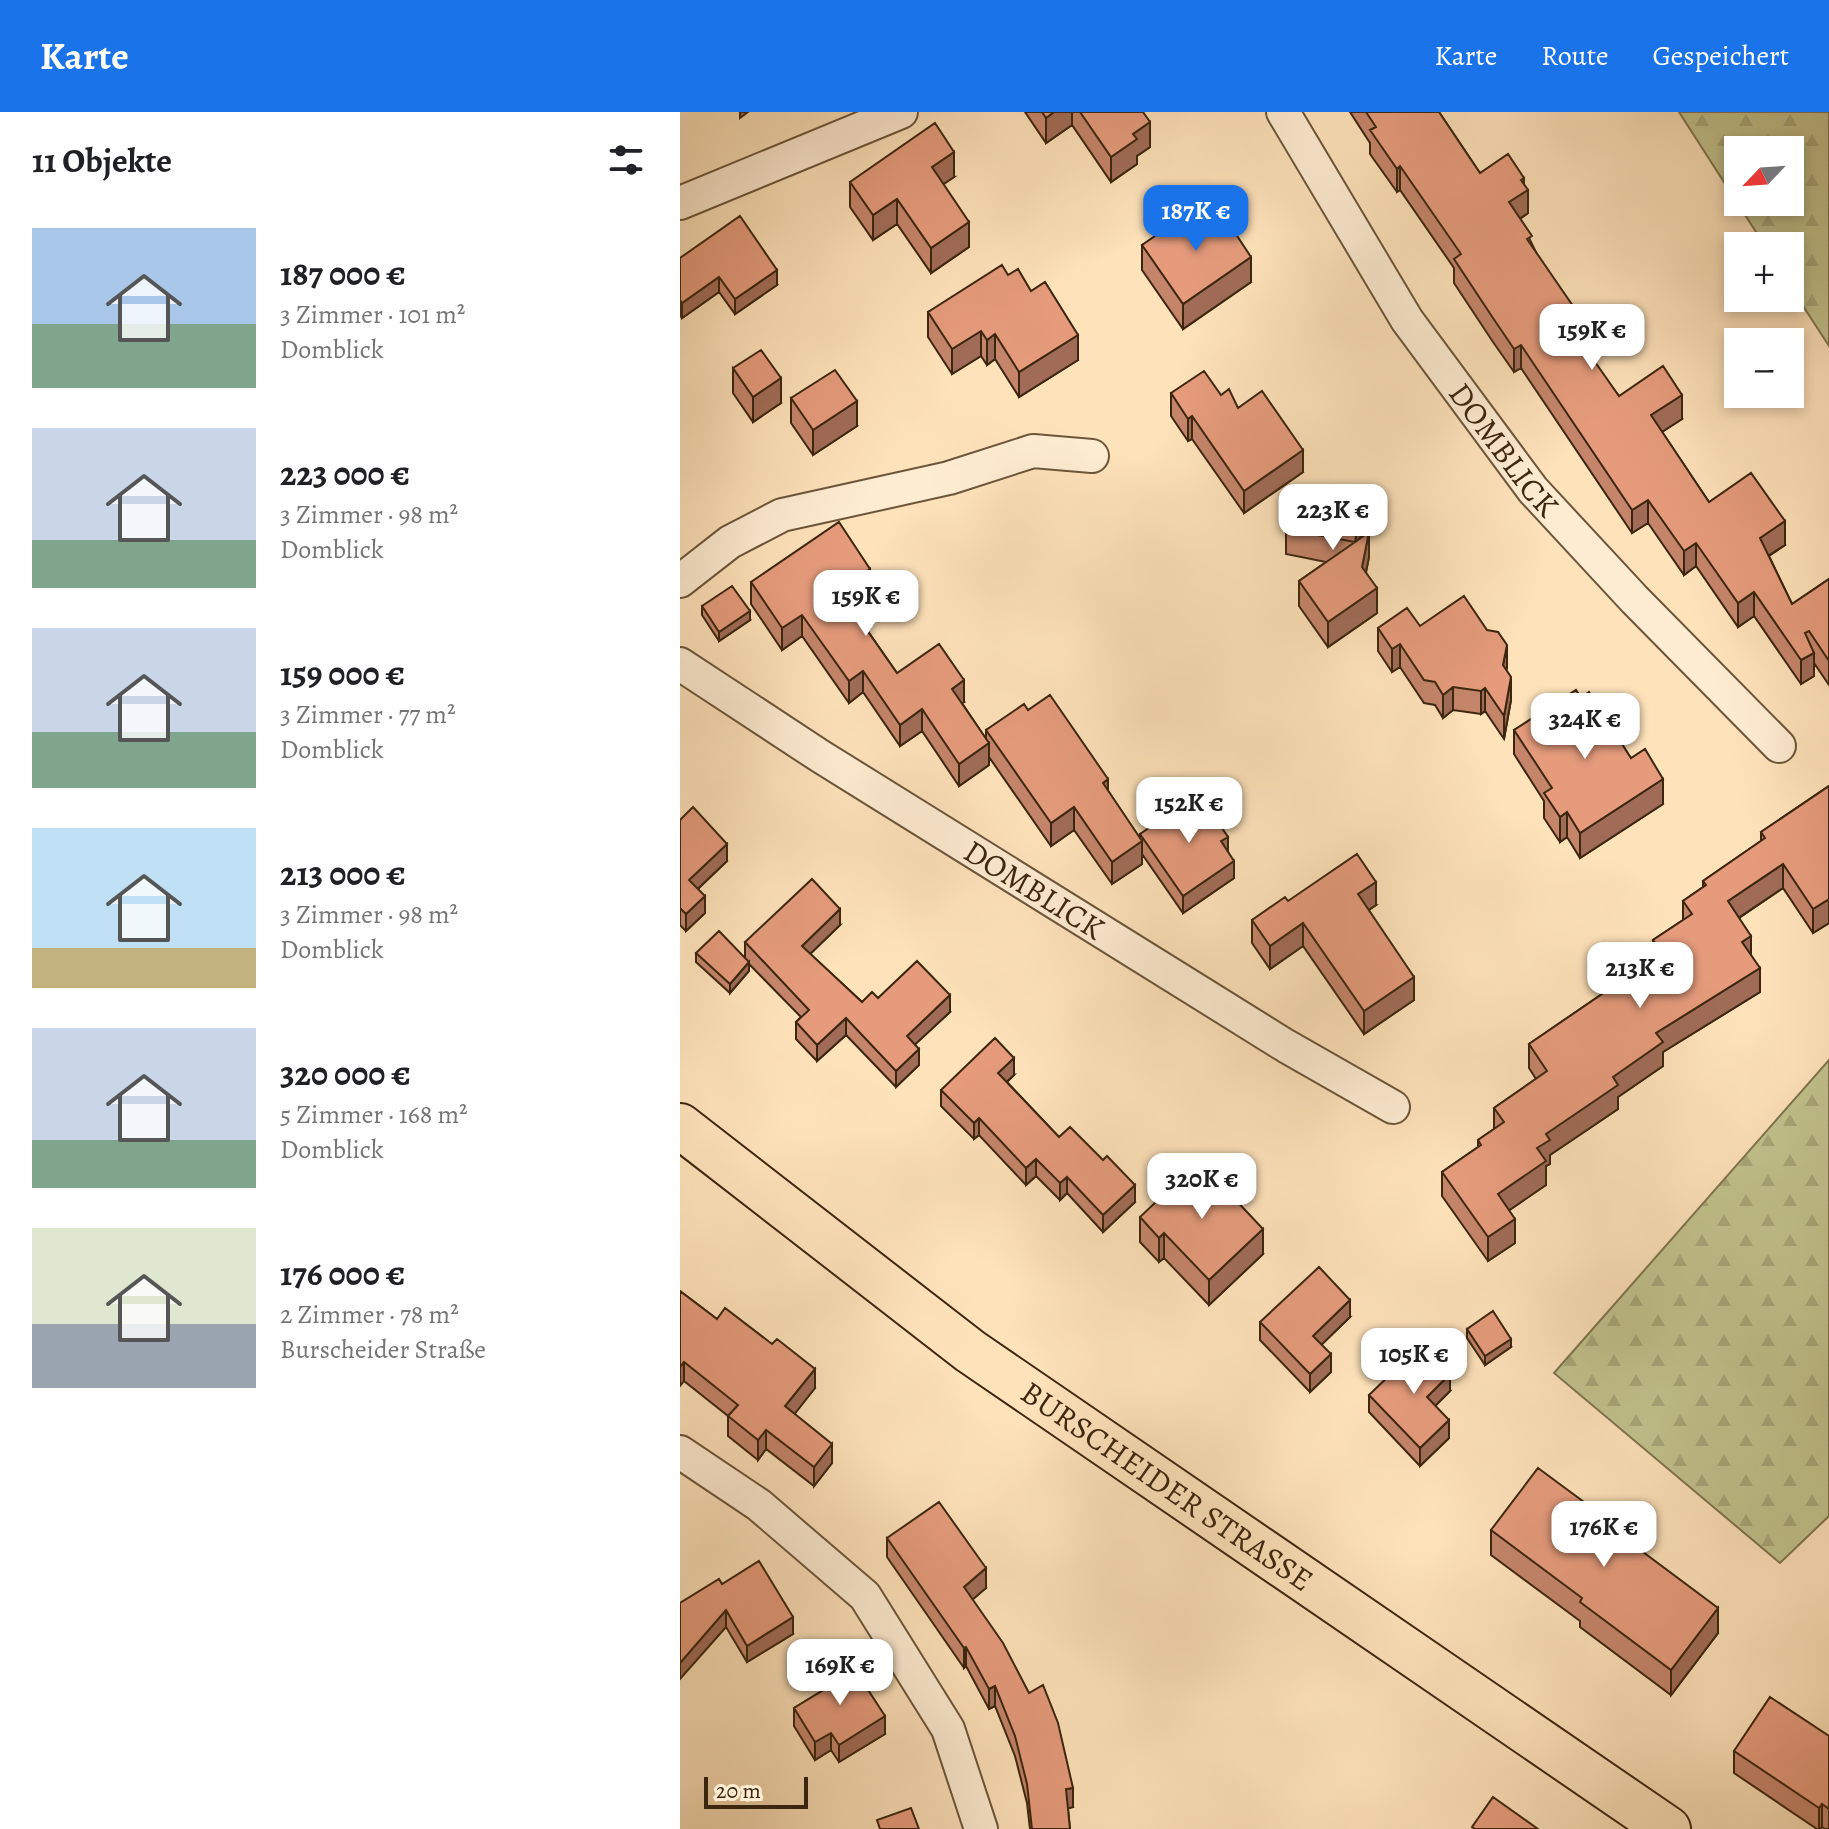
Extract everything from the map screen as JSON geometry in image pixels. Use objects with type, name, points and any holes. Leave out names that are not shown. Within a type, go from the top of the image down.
[{"type":"main road","name":"BURSCHEIDER STRASSE","points":[[680,1126],[970,1351],[1668,1829]]},
{"type":"street","points":[[680,203],[901,112]]},
{"type":"street","name":"DOMBLICK","points":[[1283,112],[1407,320],[1533,490],[1635,600],[1779,746]]},
{"type":"street","points":[[680,581],[730,542],[782,515],[949,478],[1033,451],[1092,456]]},
{"type":"street","name":"DOMBLICK","points":[[680,664],[820,756],[1286,1046],[1393,1107]]},
{"type":"street","points":[[680,1452],[759,1505],[865,1596],[948,1729],[981,1829]]},
{"type":"green space","points":[[1679,112],[1829,112],[1829,346],[1804,308],[1804,232],[1756,232],[1746,216],[1804,216],[1804,136],[1724,136],[1724,182]]},
{"type":"green space","points":[[1829,1060],[1829,1516],[1780,1563],[1554,1373]]},
{"type":"building","points":[[1080,112],[1143,112],[1150,122],[1133,134],[1137,139],[1111,157]]},
{"type":"building","points":[[1366,112],[1439,112],[1480,173],[1508,154],[1528,190],[1509,202],[1532,236],[1527,239],[1573,306],[1558,316],[1619,396],[1663,366],[1682,395],[1651,415],[1709,502],[1751,473],[1785,521],[1760,538],[1792,604],[1829,579],[1829,661],[1809,631],[1805,633],[1814,653],[1801,660],[1754,592],[1738,603],[1696,543],[1684,551],[1648,500],[1632,510],[1521,345],[1514,349],[1493,318],[1454,259],[1461,254],[1400,166],[1397,169],[1370,130],[1376,127]]},
{"type":"building","points":[[935,123],[954,152],[932,167],[969,222],[931,248],[897,199],[873,215],[850,182]]},
{"type":"building","points":[[1218,207],[1251,257],[1183,304],[1142,245],[1187,214],[1194,224]]},
{"type":"building","points":[[740,216],[777,270],[735,299],[719,277],[682,303],[680,258]]},
{"type":"building","points":[[1002,265],[1008,275],[1018,269],[1031,291],[1045,282],[1078,335],[1019,372],[995,334],[987,340],[981,331],[952,349],[928,312]]},
{"type":"building","points":[[761,350],[781,378],[753,397],[733,368]]},
{"type":"building","points":[[835,370],[857,401],[813,430],[791,398]]},
{"type":"building","points":[[1204,371],[1221,395],[1229,389],[1238,408],[1262,391],[1303,450],[1244,491],[1192,416],[1188,419],[1171,393]]},
{"type":"building","points":[[1293,491],[1362,503],[1355,542],[1286,529]]},
{"type":"building","points":[[839,522],[870,569],[839,590],[897,673],[939,644],[964,680],[952,689],[989,743],[959,764],[922,709],[900,725],[863,671],[849,681],[802,615],[782,628],[751,582]]},
{"type":"building","points":[[1369,532],[1362,567],[1377,588],[1328,622],[1299,581]]},
{"type":"building","points":[[732,586],[750,611],[719,632],[702,606]]},
{"type":"building","points":[[1464,596],[1487,630],[1498,632],[1507,645],[1503,665],[1511,677],[1504,716],[1485,688],[1481,691],[1453,687],[1443,695],[1435,682],[1424,680],[1400,644],[1392,649],[1378,628],[1407,608],[1420,626]]},
{"type":"building","points":[[1576,690],[1581,698],[1589,692],[1631,758],[1645,749],[1663,779],[1580,833],[1567,812],[1560,817],[1544,793],[1552,788],[1514,730]]},
{"type":"building","points":[[1050,695],[1108,779],[1103,783],[1142,841],[1112,862],[1074,807],[1051,823],[986,730],[1024,704],[1028,710]]},
{"type":"building","points":[[1829,786],[1829,899],[1813,909],[1783,864],[1728,901],[1751,936],[1742,942],[1760,968],[1656,1033],[1663,1042],[1613,1077],[1618,1085],[1546,1134],[1550,1140],[1537,1148],[1546,1161],[1498,1194],[1515,1219],[1488,1237],[1442,1172],[1481,1145],[1478,1140],[1504,1122],[1494,1108],[1547,1071],[1529,1044],[1662,953],[1653,940],[1692,914],[1683,901],[1706,885],[1703,881],[1765,838],[1761,832]]},
{"type":"building","points":[[1199,794],[1228,837],[1221,841],[1234,861],[1183,896],[1140,834]]},
{"type":"building","points":[[693,807],[727,844],[689,880],[705,896],[686,914],[680,908],[680,820]]},
{"type":"building","points":[[1357,854],[1376,882],[1358,894],[1414,977],[1364,1011],[1303,923],[1270,946],[1252,920],[1285,897],[1288,901]]},
{"type":"building","points":[[812,879],[840,909],[802,946],[862,1002],[872,992],[878,998],[917,961],[950,995],[907,1036],[919,1049],[896,1071],[846,1018],[817,1045],[796,1022],[809,1010],[745,942]]},
{"type":"building","points":[[719,931],[749,962],[730,984],[696,953]]},
{"type":"building","points":[[995,1038],[1014,1058],[998,1073],[1059,1137],[1070,1127],[1103,1160],[1107,1156],[1135,1185],[1103,1215],[1067,1177],[1060,1183],[1036,1159],[1026,1168],[979,1118],[974,1123],[941,1090]]},
{"type":"building","points":[[1199,1161],[1263,1229],[1209,1280],[1164,1233],[1159,1238],[1140,1217]]},
{"type":"building","points":[[1319,1267],[1350,1300],[1313,1336],[1331,1354],[1310,1374],[1260,1322]]},
{"type":"building","points":[[680,1291],[717,1319],[725,1308],[772,1344],[777,1339],[815,1369],[785,1406],[832,1444],[814,1467],[766,1430],[758,1440],[728,1416],[738,1405],[684,1362],[680,1367]]},
{"type":"building","points":[[1493,1311],[1511,1339],[1485,1356],[1467,1329]]},
{"type":"building","points":[[1422,1344],[1450,1374],[1427,1397],[1449,1420],[1420,1448],[1369,1395]]},
{"type":"building","points":[[1538,1468],[1630,1536],[1627,1540],[1718,1608],[1671,1670],[1491,1530]]},
{"type":"building","points":[[939,1502],[986,1568],[964,1587],[1003,1643],[1029,1693],[1043,1685],[1058,1723],[1073,1788],[1066,1789],[1070,1829],[1032,1829],[1027,1784],[1015,1736],[995,1686],[989,1689],[966,1647],[887,1538]]},
{"type":"building","points":[[759,1561],[793,1617],[747,1646],[726,1610],[680,1663],[680,1603],[719,1579],[722,1584]]},
{"type":"building","points":[[850,1662],[885,1716],[839,1745],[831,1733],[815,1742],[794,1708],[825,1689],[820,1682]]},
{"type":"building","points":[[1770,1697],[1829,1736],[1829,1809],[1822,1804],[1819,1808],[1734,1751]]},
{"type":"building","points":[[1493,1797],[1538,1829],[1472,1827]]},
{"type":"building","points":[[911,1808],[919,1829],[880,1829],[877,1820]]}]
